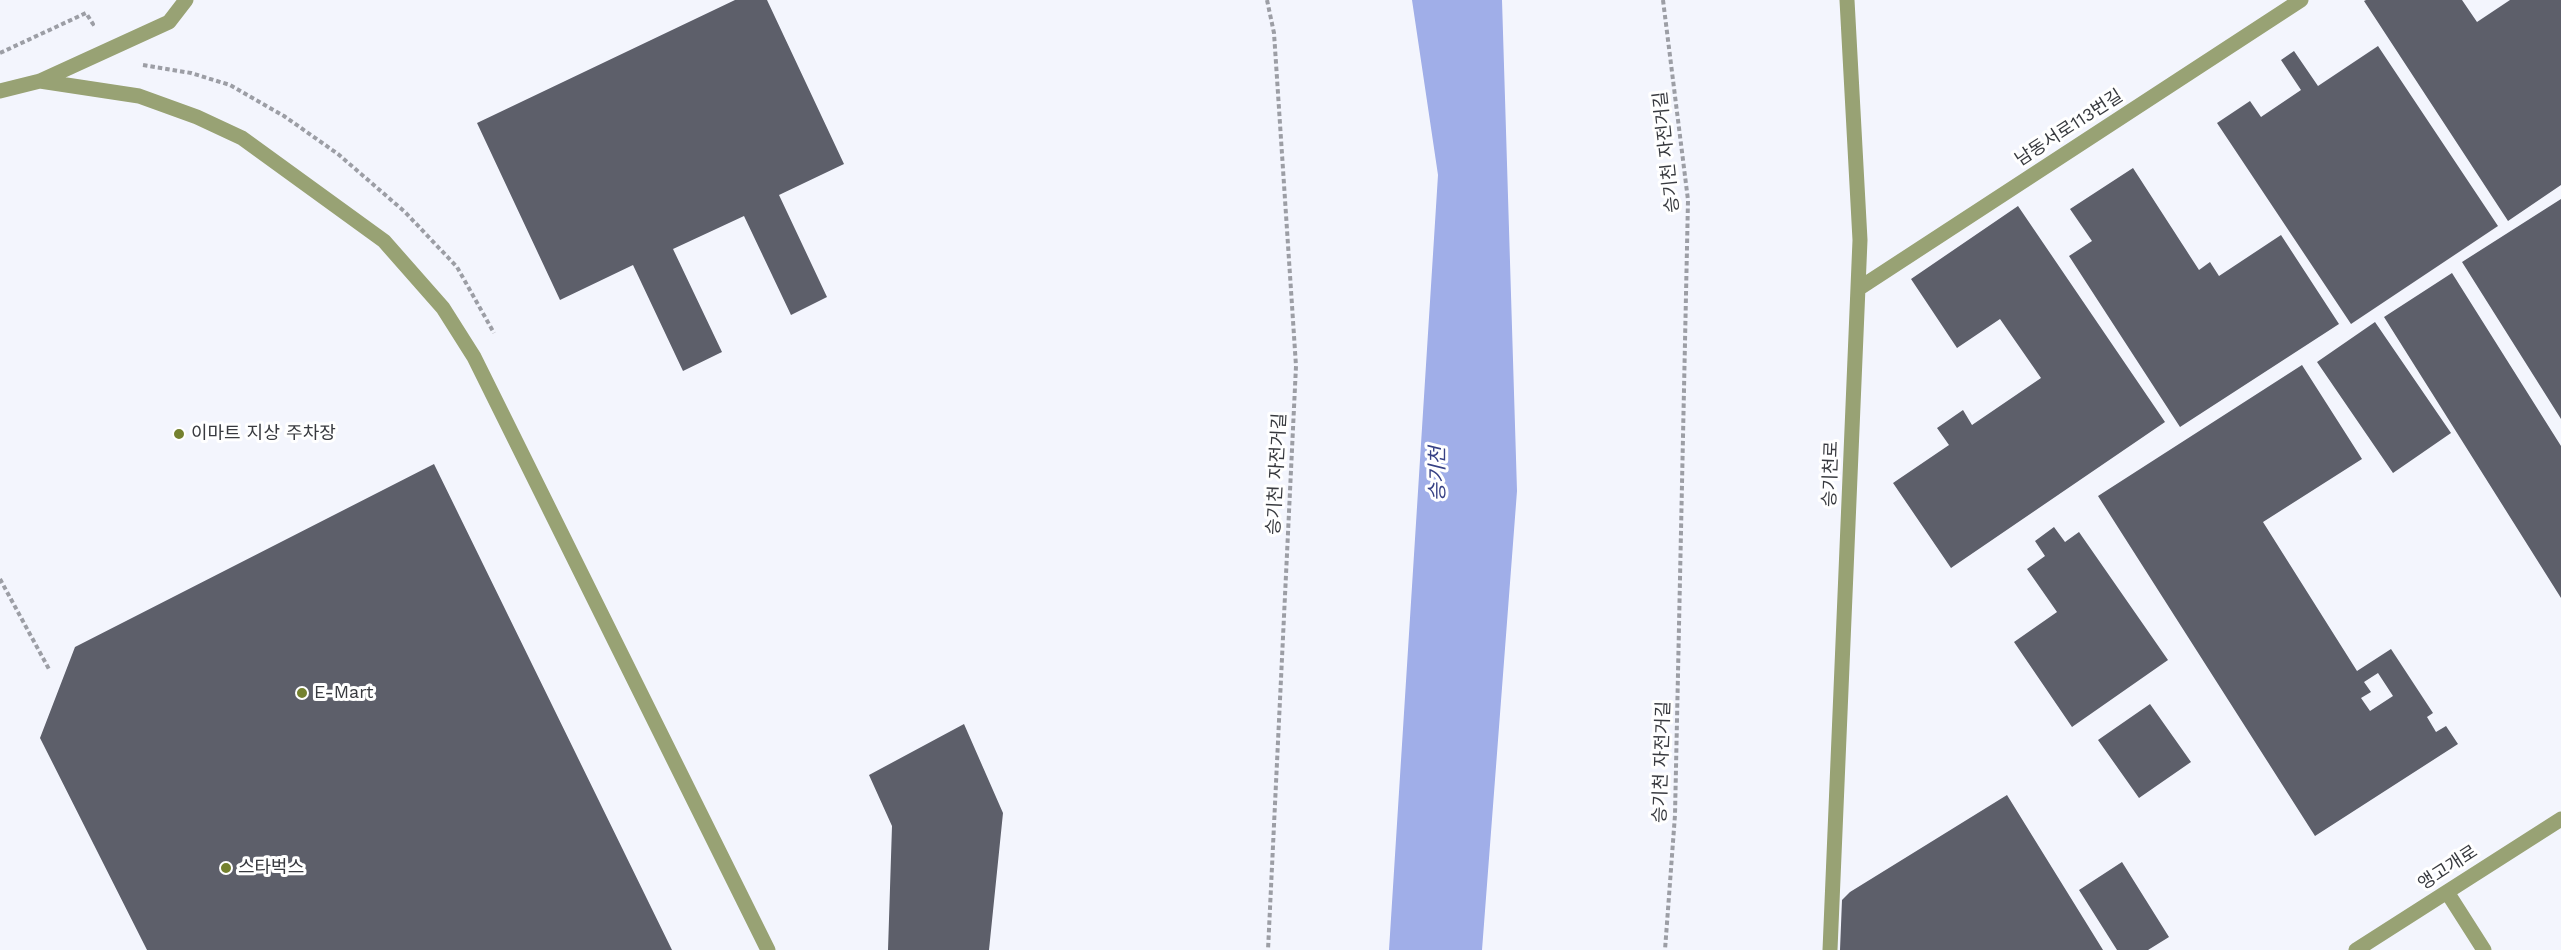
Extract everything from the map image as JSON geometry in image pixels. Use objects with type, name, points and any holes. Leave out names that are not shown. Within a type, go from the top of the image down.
[{"type":"street","points":[[0,91],[40,81],[169,22],[186,0]]},
{"type":"street","name":"승기천로","points":[[1830,950],[1860,240],[1847,0]]},
{"type":"street","name":"남동서로113번길","points":[[1858,289],[2301,0]]},
{"type":"street","points":[[40,81],[139,96],[197,117],[242,138],[384,241],[443,308],[479,368],[768,950]]},
{"type":"street","name":"앵고개로","points":[[2356,950],[2561,819]]},
{"type":"street","points":[[2447,892],[2484,950]]},
{"type":"path","name":"승기천 자전거길","points":[[1267,0],[1274,33],[1296,366],[1268,950]]},
{"type":"path","name":"승기천 자전거길","points":[[1663,0],[1688,200],[1675,815],[1665,950]]},
{"type":"path","points":[[0,53],[86,13],[93,24]]},
{"type":"path","points":[[0,579],[50,671]]},
{"type":"water","name":"승기천","points":[[1412,0],[1502,0],[1517,491],[1482,950],[1389,950],[1438,175]]},
{"type":"building","points":[[735,0],[767,0],[844,164],[779,195],[827,297],[791,315],[744,216],[673,249],[722,352],[683,371],[633,265],[560,300],[477,123]]},
{"type":"building","points":[[2462,0],[2477,22],[2510,0],[2561,0],[2561,185],[2508,221],[2364,1]]},
{"type":"building","points":[[2378,46],[2498,226],[2351,324],[2217,123],[2250,101],[2261,117],[2301,90],[2281,60],[2294,51],[2318,86]]},
{"type":"building","points":[[2133,168],[2199,270],[2210,262],[2219,276],[2281,235],[2339,324],[2180,427],[2069,256],[2092,241],[2070,209]]},
{"type":"building","points":[[2561,199],[2561,419],[2462,262]]},
{"type":"building","points":[[2018,206],[2165,422],[1951,568],[1893,483],[1949,445],[1937,428],[1963,410],[1972,425],[2041,378],[2000,319],[1957,348],[1911,279]]},
{"type":"building","points":[[2452,273],[2561,446],[2561,598],[2384,317]]},
{"type":"building","points":[[2375,322],[2451,433],[2393,473],[2317,362]]},
{"type":"building","points":[[2302,365],[2362,459],[2263,522],[2357,671],[2391,649],[2433,713],[2427,717],[2436,732],[2446,726],[2458,744],[2315,836],[2098,496]],"holes":[[[2378,673],[2393,696],[2370,711],[2361,698],[2371,692],[2364,682]]]},
{"type":"building","name":"E-Mart","points":[[434,464],[672,950],[147,950],[40,738],[75,647]]},
{"type":"building","points":[[2054,527],[2065,542],[2079,532],[2168,660],[2072,727],[2014,642],[2057,612],[2027,569],[2045,556],[2035,541]]},
{"type":"building","points":[[2150,704],[2191,762],[2139,798],[2098,740]]},
{"type":"building","points":[[964,724],[1003,813],[989,950],[888,950],[892,826],[869,775]]},
{"type":"building","points":[[2007,795],[2103,950],[1840,950],[1842,900],[1850,892]]},
{"type":"building","points":[[2122,862],[2169,937],[2148,950],[2117,950],[2079,890]]},
{"type":"place","name":"이마트 지상 주차장","points":[[179,434]]},
{"type":"place","name":"E-Mart","points":[[302,693]]},
{"type":"place","name":"스타벅스","points":[[226,868]]}]
